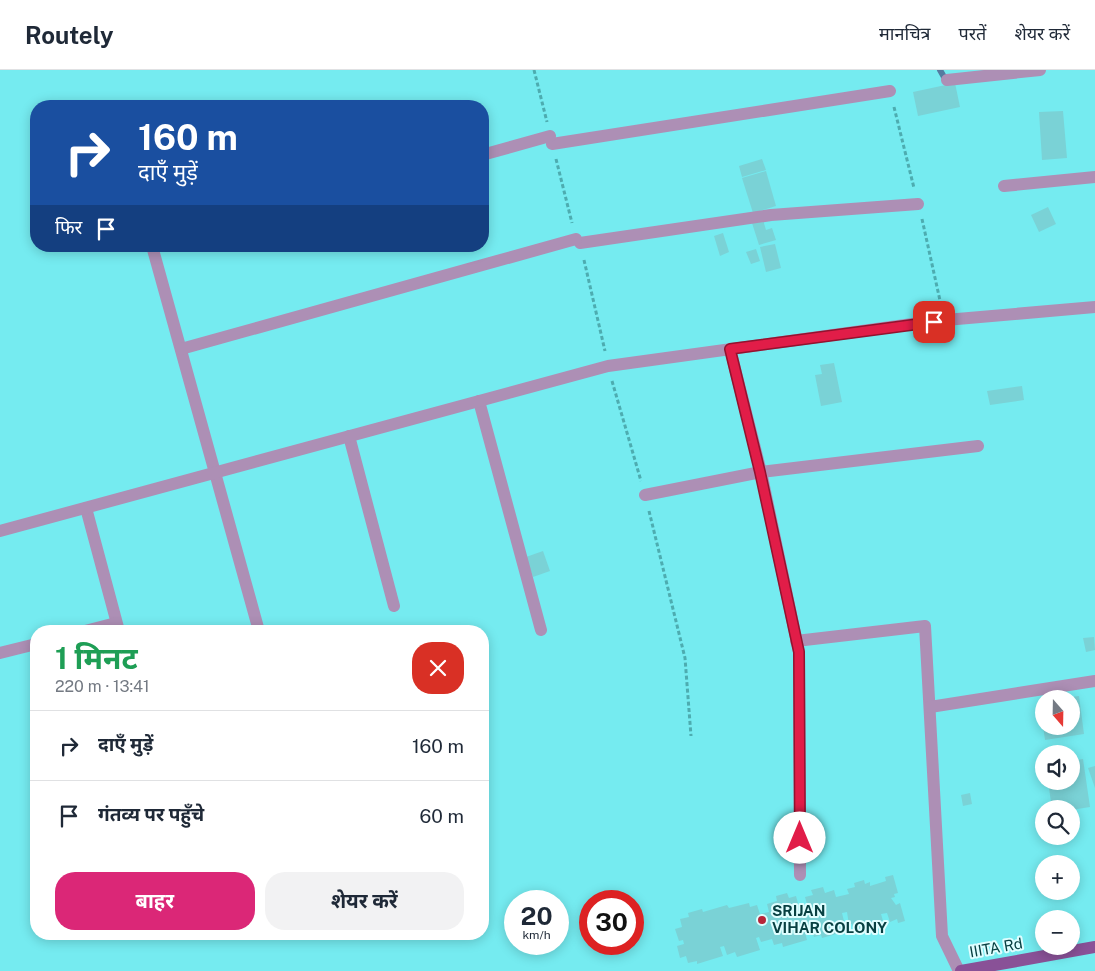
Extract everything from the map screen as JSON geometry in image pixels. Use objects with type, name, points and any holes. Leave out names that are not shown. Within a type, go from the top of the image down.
[{"type":"main road","name":"IIITA Rd","points":[[960,971],[1095,947]]},
{"type":"street","points":[[947,80],[1040,70]]},
{"type":"street","points":[[489,153],[551,140],[890,91]]},
{"type":"street","points":[[1004,186],[1095,178]]},
{"type":"street","points":[[181,349],[578,241],[771,215],[918,204]]},
{"type":"street","points":[[154,252],[214,473],[258,625]]},
{"type":"street","points":[[0,531],[608,366],[934,322],[1095,307]]},
{"type":"street","points":[[730,349],[760,472],[799,652],[800,875]]},
{"type":"street","points":[[478,401],[541,630]]},
{"type":"street","points":[[349,436],[394,606]]},
{"type":"street","points":[[645,495],[760,472],[978,446]]},
{"type":"street","points":[[86,508],[117,625]]},
{"type":"street","points":[[796,642],[925,626],[942,936],[960,971]]},
{"type":"street","points":[[0,653],[30,646]]},
{"type":"street","points":[[930,707],[1095,681]]},
{"type":"path","points":[[534,70],[608,366],[645,495],[685,658],[691,736]]},
{"type":"building","points":[[955,83],[960,107],[918,116],[913,92]]},
{"type":"building","points":[[1063,111],[1067,158],[1042,160],[1039,112]]},
{"type":"building","points":[[762,159],[766,170],[742,177],[739,166]]},
{"type":"building","points":[[766,171],[776,206],[753,213],[742,178]]},
{"type":"building","points":[[1048,207],[1056,224],[1039,232],[1031,215]]},
{"type":"building","points":[[763,220],[766,230],[772,228],[776,240],[759,245],[752,223]]},
{"type":"building","points":[[723,233],[729,252],[720,256],[714,236]]},
{"type":"building","points":[[775,244],[781,268],[766,272],[760,247]]},
{"type":"building","points":[[756,249],[760,261],[751,264],[746,252]]},
{"type":"building","points":[[834,363],[842,402],[821,406],[815,375],[822,374],[820,365]]},
{"type":"building","points":[[1022,386],[1024,400],[990,405],[987,391]]},
{"type":"building","points":[[543,551],[550,571],[533,577],[526,557]]},
{"type":"building","points":[[1094,637],[1095,650],[1086,652],[1083,638]]},
{"type":"building","points":[[1080,704],[1084,734],[1080,735]]},
{"type":"building","points":[[1044,735],[1078,735],[1045,740]]},
{"type":"building","points":[[1083,759],[1090,807],[1080,809],[1080,800],[1051,800],[1049,790],[1080,790],[1080,760]]},
{"type":"building","points":[[1095,766],[1095,788],[1088,768]]},
{"type":"building","points":[[970,793],[972,804],[963,806],[961,795]]},
{"type":"building","name":"SRIJAN VIHAR COLONY","points":[[893,875],[898,893],[894,894],[895,897],[891,898],[896,905],[900,903],[905,921],[898,923],[897,919],[890,922],[887,913],[881,914],[883,921],[875,923],[876,927],[854,931],[852,924],[849,925],[847,912],[842,913],[844,921],[839,923],[841,929],[835,931],[836,934],[822,938],[821,935],[814,937],[812,930],[805,932],[807,940],[783,947],[782,943],[774,945],[772,939],[761,942],[759,937],[756,938],[760,950],[737,957],[735,952],[727,955],[724,946],[720,947],[723,956],[697,964],[697,961],[688,963],[686,956],[680,958],[677,946],[684,944],[683,940],[679,941],[675,929],[682,927],[680,919],[689,917],[688,913],[702,909],[703,912],[727,905],[729,908],[749,903],[750,907],[757,905],[760,914],[769,912],[767,904],[777,901],[776,896],[787,893],[789,898],[796,896],[799,907],[807,904],[805,897],[813,895],[811,890],[823,887],[825,893],[834,890],[836,897],[849,894],[847,889],[855,887],[854,883],[864,880],[865,884],[870,882],[870,886],[886,881],[885,877]]},
{"type":"waterway","points":[[940,70],[944,77]]},
{"type":"place","name":"SRIJAN VIHAR COLONY","points":[[762,920]]},
{"type":"route","points":[[800,838],[799,652],[760,472],[730,349],[934,322]]}]
